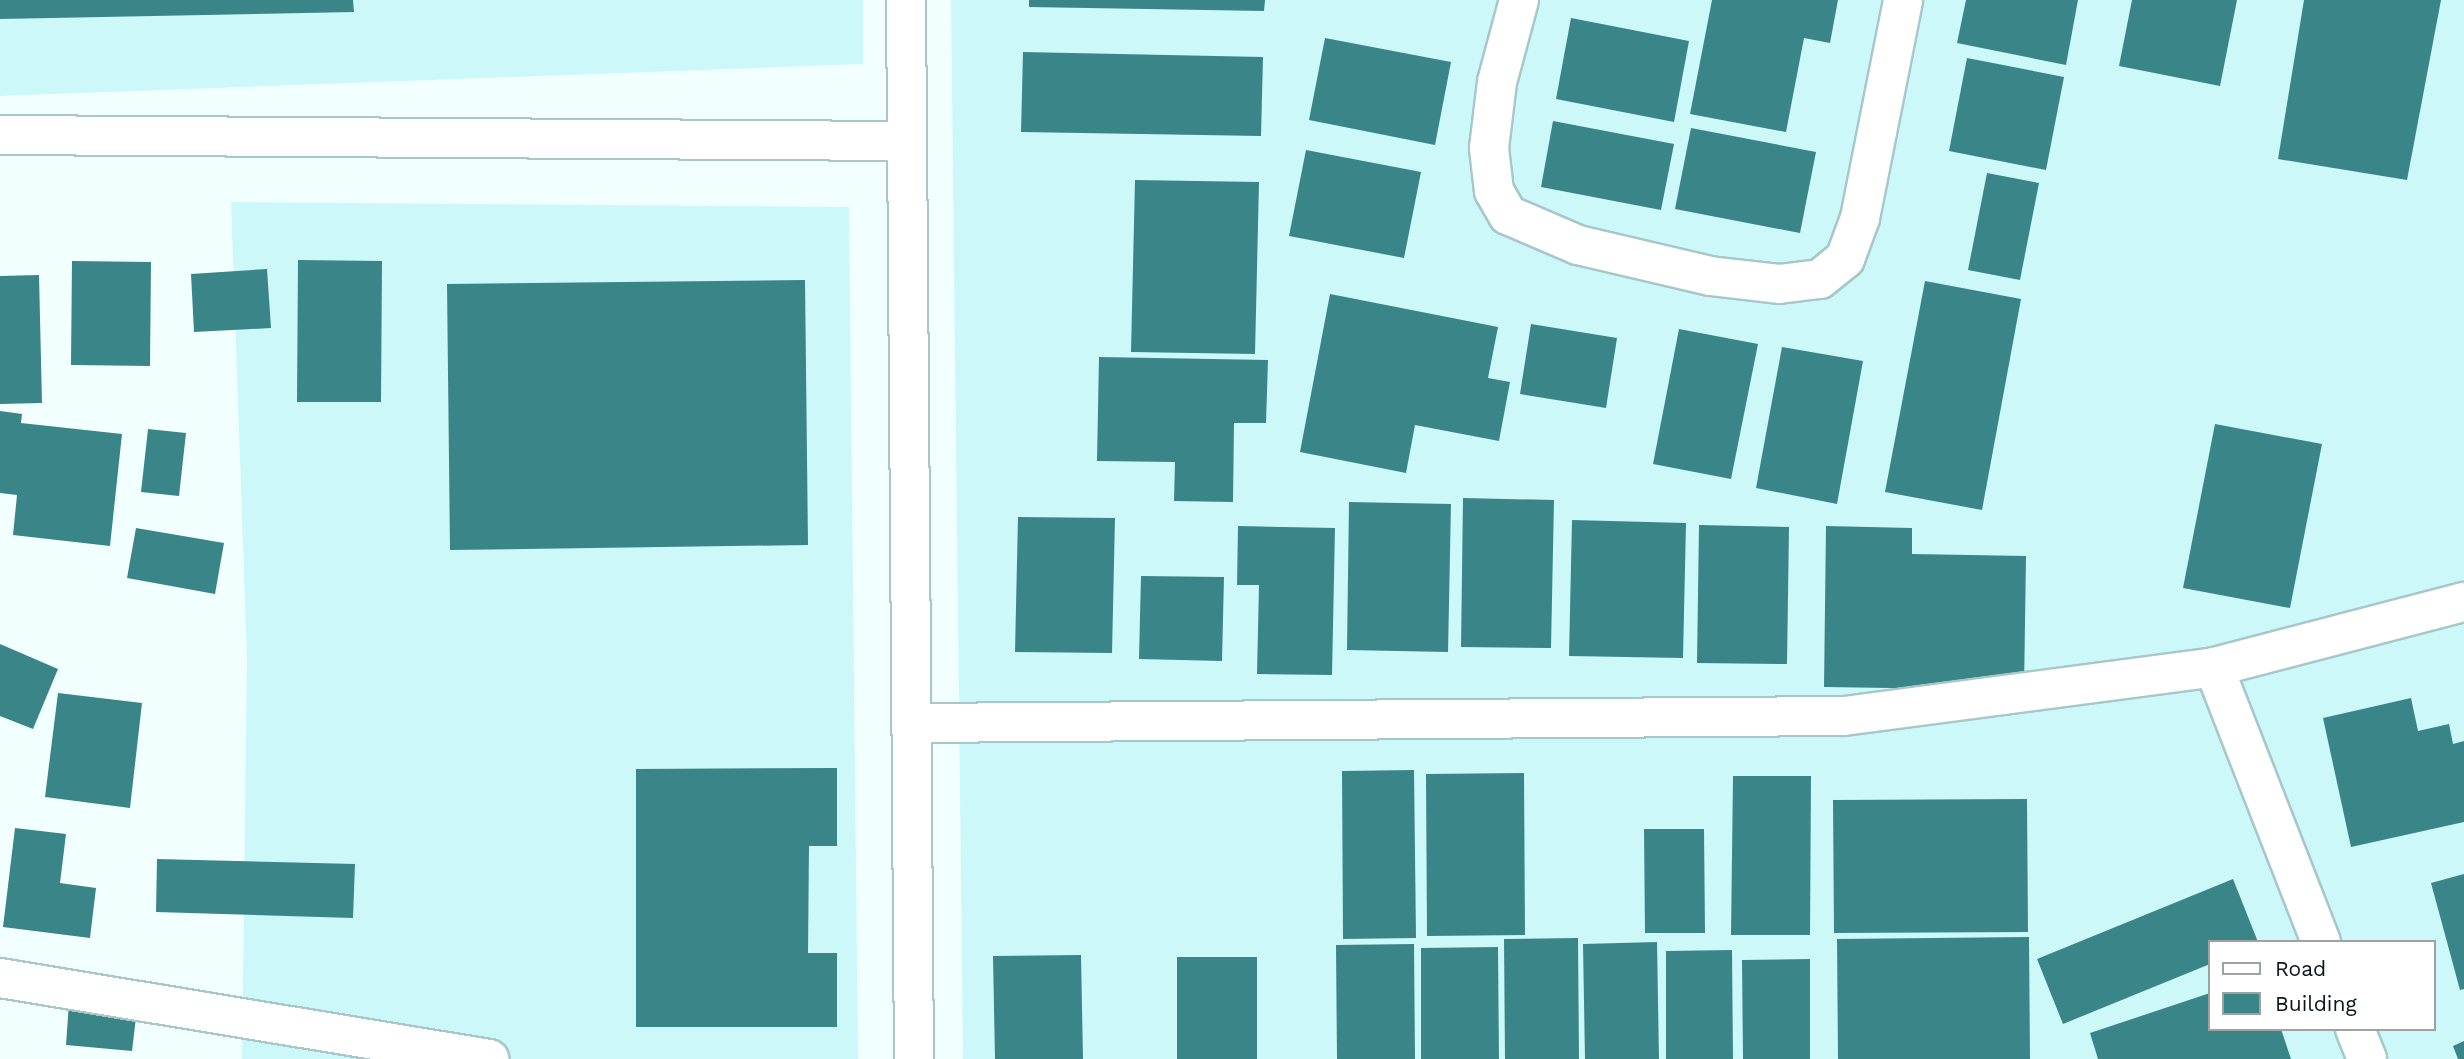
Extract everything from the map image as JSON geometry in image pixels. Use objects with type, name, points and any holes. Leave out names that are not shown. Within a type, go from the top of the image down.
[{"type":"street","points":[[906,0],[914,1059]]},
{"type":"street","points":[[1519,0],[1497,82],[1489,148],[1494,191],[1508,215],[1578,245],[1710,276],[1779,284],[1820,279],[1845,259],[1860,218],[1903,0]]},
{"type":"street","points":[[0,135],[907,141]]},
{"type":"street","points":[[912,723],[1844,716],[2214,667],[2464,602]]},
{"type":"street","points":[[2214,667],[2320,940]]},
{"type":"street","points":[[0,978],[489,1059]]},
{"type":"street","points":[[2356,1031],[2367,1059]]},
{"type":"shaded area","points":[[0,0],[863,0],[863,64],[0,96]]},
{"type":"shaded area","points":[[951,0],[2464,0],[2464,1059],[963,1059]]},
{"type":"shaded area","points":[[231,202],[849,207],[858,1059],[242,1059],[247,660]]},
{"type":"building","points":[[0,0],[353,0],[354,12],[0,19]]},
{"type":"building","points":[[1029,0],[1265,0],[1264,11],[1029,7]]},
{"type":"building","points":[[1712,0],[1838,0],[1830,43],[1804,38],[1786,132],[1690,114]]},
{"type":"building","points":[[1966,0],[2078,0],[2066,65],[1957,43]]},
{"type":"building","points":[[2132,0],[2237,0],[2220,86],[2119,66]]},
{"type":"building","points":[[2304,0],[2441,0],[2407,180],[2278,159]]},
{"type":"building","points":[[1571,18],[1689,41],[1674,122],[1556,99]]},
{"type":"building","points":[[1325,38],[1451,62],[1435,145],[1309,120]]},
{"type":"building","points":[[1023,52],[1263,57],[1261,136],[1021,132]]},
{"type":"building","points":[[1967,58],[2064,77],[2046,170],[1949,151]]},
{"type":"building","points":[[1553,121],[1674,144],[1661,210],[1541,187]]},
{"type":"building","points":[[1691,128],[1816,152],[1800,233],[1675,209]]},
{"type":"building","points":[[1306,150],[1421,172],[1404,258],[1289,236]]},
{"type":"building","points":[[1987,173],[2039,183],[2020,280],[1968,270]]},
{"type":"building","points":[[1135,180],[1259,182],[1255,354],[1131,352]]},
{"type":"building","points":[[298,260],[382,261],[381,402],[297,402]]},
{"type":"building","points":[[72,261],[151,262],[150,366],[71,365]]},
{"type":"building","points":[[267,269],[271,328],[194,332],[191,274]]},
{"type":"building","points":[[39,275],[42,403],[0,404],[0,276]]},
{"type":"building","points":[[805,280],[808,545],[450,550],[447,284]]},
{"type":"building","points":[[1925,281],[2021,299],[1982,510],[1885,492]]},
{"type":"building","points":[[1330,294],[1498,327],[1488,378],[1510,382],[1499,441],[1415,425],[1406,473],[1300,452]]},
{"type":"building","points":[[1531,324],[1617,338],[1606,408],[1520,394]]},
{"type":"building","points":[[1679,329],[1758,344],[1731,479],[1653,464]]},
{"type":"building","points":[[1782,347],[1863,361],[1837,504],[1756,488]]},
{"type":"building","points":[[1099,357],[1268,360],[1266,423],[1234,423],[1233,502],[1174,501],[1175,462],[1097,461]]},
{"type":"building","points":[[0,411],[22,414],[21,423],[122,434],[110,546],[13,535],[17,495],[0,493]]},
{"type":"building","points":[[2215,424],[2322,444],[2290,608],[2183,588]]},
{"type":"building","points":[[148,429],[186,433],[179,496],[141,492]]},
{"type":"building","points":[[1463,498],[1554,500],[1551,648],[1461,647]]},
{"type":"building","points":[[1349,502],[1451,504],[1448,652],[1347,650]]},
{"type":"building","points":[[1018,517],[1115,518],[1112,653],[1015,652]]},
{"type":"building","points":[[1572,520],[1686,523],[1683,658],[1569,656]]},
{"type":"building","points":[[1699,525],[1789,527],[1787,664],[1697,663]]},
{"type":"building","points":[[1238,526],[1335,528],[1332,675],[1257,674],[1259,585],[1237,585]]},
{"type":"building","points":[[1826,526],[1912,528],[1912,554],[2026,556],[2024,690],[1824,687]]},
{"type":"building","points":[[136,528],[224,543],[215,594],[127,578]]},
{"type":"building","points":[[1141,576],[1224,577],[1222,661],[1139,659]]},
{"type":"building","points":[[0,644],[58,669],[33,729],[0,716]]},
{"type":"building","points":[[58,693],[142,703],[130,808],[45,797]]},
{"type":"building","points":[[2411,698],[2418,731],[2449,724],[2453,744],[2464,741],[2464,822],[2351,847],[2323,718]]},
{"type":"building","points":[[837,768],[837,846],[809,846],[808,953],[837,953],[837,1027],[636,1027],[636,769]]},
{"type":"building","points":[[1414,770],[1416,938],[1343,939],[1342,771]]},
{"type":"building","points":[[1524,773],[1525,935],[1427,936],[1426,774]]},
{"type":"building","points":[[1733,776],[1811,776],[1810,935],[1731,935]]},
{"type":"building","points":[[2027,799],[2028,932],[1834,933],[1833,800]]},
{"type":"building","points":[[15,828],[66,834],[60,883],[96,888],[90,938],[3,927]]},
{"type":"building","points":[[1644,829],[1704,829],[1705,933],[1645,933]]},
{"type":"building","points":[[157,859],[355,864],[353,918],[156,912]]},
{"type":"building","points":[[2464,874],[2464,989],[2460,990],[2431,883]]},
{"type":"building","points":[[2233,879],[2257,940],[2208,940],[2208,965],[2063,1024],[2037,959]]},
{"type":"building","points":[[2029,937],[2030,1059],[1838,1059],[1837,939]]},
{"type":"building","points":[[1578,938],[1579,1059],[1505,1059],[1504,939]]},
{"type":"building","points":[[1657,942],[1659,1059],[1585,1059],[1583,944]]},
{"type":"building","points":[[1414,944],[1415,1059],[1337,1059],[1336,945]]},
{"type":"building","points":[[1498,947],[1499,1059],[1421,1059],[1421,948]]},
{"type":"building","points":[[1732,950],[1733,1059],[1666,1059],[1666,951]]},
{"type":"building","points":[[1081,955],[1083,1059],[995,1059],[993,956]]},
{"type":"building","points":[[1177,957],[1257,957],[1257,1059],[1177,1059]]},
{"type":"building","points":[[1810,959],[1810,1059],[1743,1059],[1742,960]]},
{"type":"building","points":[[2208,994],[2208,1031],[2282,1031],[2291,1059],[2098,1059],[2090,1033]]},
{"type":"building","points":[[69,1003],[137,1009],[132,1051],[66,1045]]},
{"type":"building","points":[[2464,1041],[2464,1059],[2458,1059],[2453,1046]]}]
